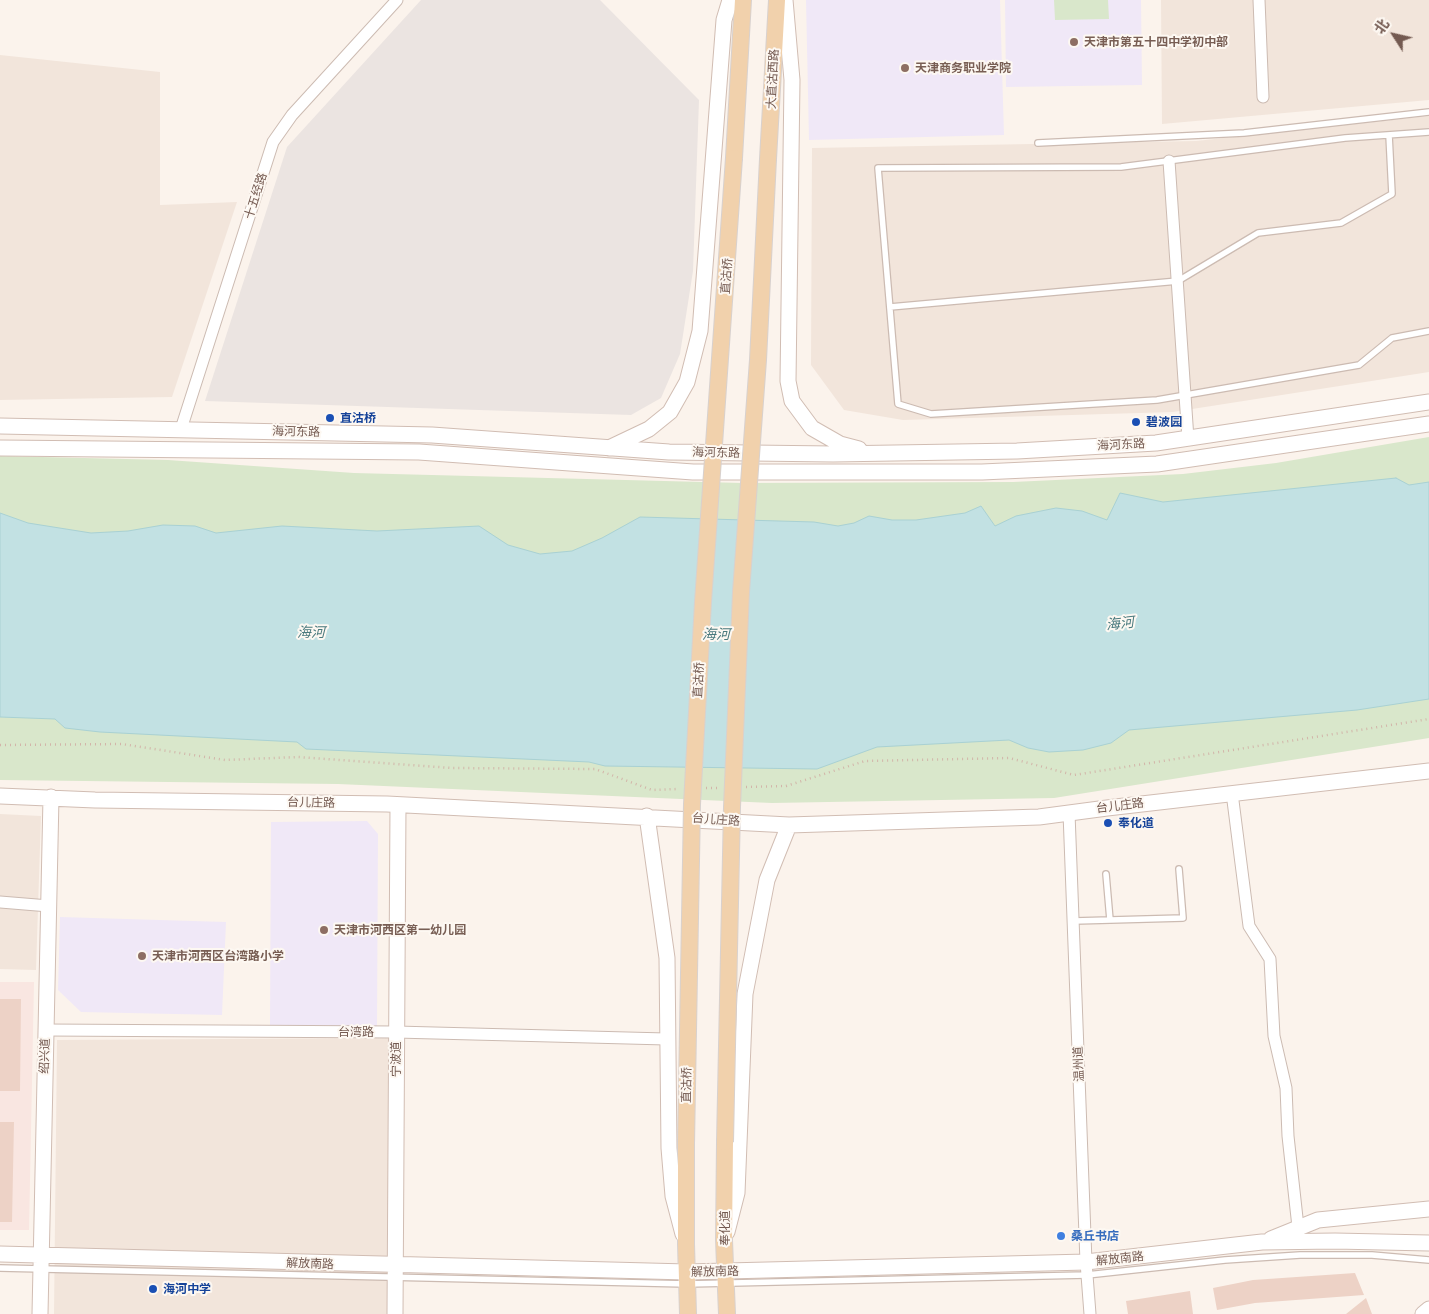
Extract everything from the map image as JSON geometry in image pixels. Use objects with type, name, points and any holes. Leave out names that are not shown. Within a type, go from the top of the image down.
[{"type":"main road","points":[[610,448],[648,429],[670,412],[687,382],[700,331],[723,29],[730,0]]},
{"type":"main road","name":"直沽桥","points":[[686,1244],[692,804],[703,602],[743,0]]},
{"type":"main road","name":"大直沽西路","points":[[725,1142],[732,807],[740,592],[758,360],[777,0]]},
{"type":"main road","points":[[785,0],[792,80],[788,381],[792,401],[812,428],[840,444],[877,453]]},
{"type":"main road","name":"海河东路","points":[[0,426],[432,435],[669,452],[877,453],[1017,451],[1156,443],[1429,402]]},
{"type":"main road","name":"海河东路","points":[[0,448],[418,452],[693,472],[982,472],[1157,464],[1429,424]]},
{"type":"main road","name":"台儿庄路","points":[[0,796],[398,805],[646,816],[789,825],[1039,818],[1232,793],[1429,771]]},
{"type":"main road","name":"绍兴道","points":[[40,1314],[51,797]]},
{"type":"main road","name":"宁波道","points":[[395,1314],[398,805]]},
{"type":"main road","points":[[646,816],[667,958],[666,1039],[669,1148],[673,1196],[686,1244],[688,1314]]},
{"type":"main road","points":[[724,1240],[738,1193],[745,994],[767,880],[789,825]]},
{"type":"main road","name":"奉化道","points":[[725,1142],[724,1240],[727,1314]]},
{"type":"main road","points":[[1262,1242],[1298,1227],[1335,1218],[1429,1209]]},
{"type":"main road","name":"解放南路","points":[[0,1254],[40,1263],[726,1278],[1087,1269],[1262,1242],[1429,1243]]},
{"type":"main road","points":[[1423,1314],[1429,1309]]},
{"type":"street","name":"十五经路","points":[[181,429],[273,142],[292,115],[397,0]]},
{"type":"street","points":[[1259,0],[1263,97]]},
{"type":"street","points":[[1169,161],[1187,395],[1188,439]]},
{"type":"street","points":[[1232,793],[1249,926],[1270,959],[1274,1036],[1286,1088],[1288,1136],[1298,1227]]},
{"type":"street","name":"温州道","points":[[1069,813],[1090,1314]]},
{"type":"street","points":[[0,902],[49,906]]},
{"type":"street","name":"台湾路","points":[[46,1030],[396,1032],[666,1039]]},
{"type":"lane","points":[[1038,143],[1244,133],[1429,112]]},
{"type":"lane","points":[[1429,132],[1388,135],[1121,167],[878,168],[898,404],[931,414],[1157,400],[1359,365],[1392,338],[1429,331]]},
{"type":"lane","points":[[890,307],[1178,281],[1258,233],[1341,223],[1392,194],[1388,135]]},
{"type":"lane","points":[[1074,921],[1183,918],[1179,869]]},
{"type":"lane","points":[[1106,874],[1110,920]]},
{"type":"lane","name":"解放南路","points":[[1087,1269],[1264,1256],[1372,1255],[1429,1260]]},
{"type":"lane","name":"解放南路","points":[[0,1268],[40,1263]]},
{"type":"path","points":[[738,787],[786,786],[865,761],[1009,758],[1074,775],[1429,719]]},
{"type":"path","points":[[0,745],[122,744],[225,760],[298,757],[452,768],[594,769],[652,790],[681,789]]},
{"type":"path","points":[[700,789],[719,788]]},
{"type":"shaded area","points":[[421,0],[600,0],[699,100],[693,271],[680,354],[661,398],[631,415],[205,401],[287,147]]},
{"type":"shaded area","name":"天津商务职业学院","points":[[806,0],[1000,0],[1004,135],[809,140]]},
{"type":"shaded area","name":"天津市第五十四中学初中部","points":[[1005,0],[1141,0],[1142,85],[1006,87]]},
{"type":"shaded area","points":[[1161,0],[1429,0],[1429,100],[1162,124]]},
{"type":"shaded area","points":[[0,55],[160,72],[160,205],[237,202],[172,397],[0,400]]},
{"type":"shaded area","name":"碧波园","points":[[1429,116],[1429,372],[1173,412],[903,420],[844,410],[811,365],[812,148],[1196,141]]},
{"type":"shaded area","points":[[0,814],[41,816],[36,970],[0,969]]},
{"type":"shaded area","name":"天津市河西区第一幼儿园","points":[[367,821],[378,834],[377,1027],[270,1026],[271,822]]},
{"type":"shaded area","name":"天津市河西区台湾路小学","points":[[60,917],[226,922],[222,1015],[81,1012],[58,990]]},
{"type":"shaded area","points":[[0,982],[34,982],[29,1230],[0,1230]]},
{"type":"shaded area","points":[[390,1038],[389,1314],[54,1314],[57,1040]]},
{"type":"green space","points":[[1054,0],[1108,0],[1109,19],[1055,20]]},
{"type":"green space","points":[[1429,437],[1429,738],[1054,798],[772,803],[338,784],[0,780],[0,456],[168,460],[354,473],[742,483],[1013,482],[1183,474],[1276,463]]},
{"type":"water","name":"海河","points":[[1396,478],[1409,485],[1429,482],[1429,699],[1357,710],[1129,730],[1111,743],[1083,750],[1049,752],[1028,748],[1009,740],[877,747],[817,769],[605,766],[589,762],[306,749],[297,742],[100,732],[65,728],[55,719],[0,717],[0,513],[28,523],[91,533],[128,531],[163,525],[195,526],[216,533],[282,526],[377,531],[479,526],[508,545],[540,554],[572,551],[602,538],[640,517],[814,522],[838,526],[854,523],[869,516],[892,520],[916,520],[965,513],[981,506],[995,526],[1016,516],[1056,508],[1082,511],[1107,520],[1120,493],[1163,502]]},
{"type":"building","points":[[0,999],[21,999],[20,1091],[0,1091]]},
{"type":"building","points":[[0,1122],[14,1122],[12,1222],[0,1222]]},
{"type":"building","points":[[1355,1273],[1364,1295],[1255,1303],[1217,1310],[1213,1288],[1253,1280]]},
{"type":"building","points":[[1190,1291],[1193,1314],[1128,1314],[1126,1301]]},
{"type":"building","points":[[1366,1298],[1372,1314],[1346,1314]]},
{"type":"place","name":"天津市第五十四中学初中部","points":[[1074,42]]},
{"type":"place","name":"天津商务职业学院","points":[[905,68]]},
{"type":"place","name":"直沽桥","points":[[330,418]]},
{"type":"place","name":"碧波园","points":[[1136,422]]},
{"type":"place","name":"奉化道","points":[[1108,823]]},
{"type":"place","name":"天津市河西区第一幼儿园","points":[[324,930]]},
{"type":"place","name":"天津市河西区台湾路小学","points":[[142,956]]},
{"type":"place","name":"桑丘书店","points":[[1061,1236]]},
{"type":"place","name":"海河中学","points":[[153,1289]]}]
